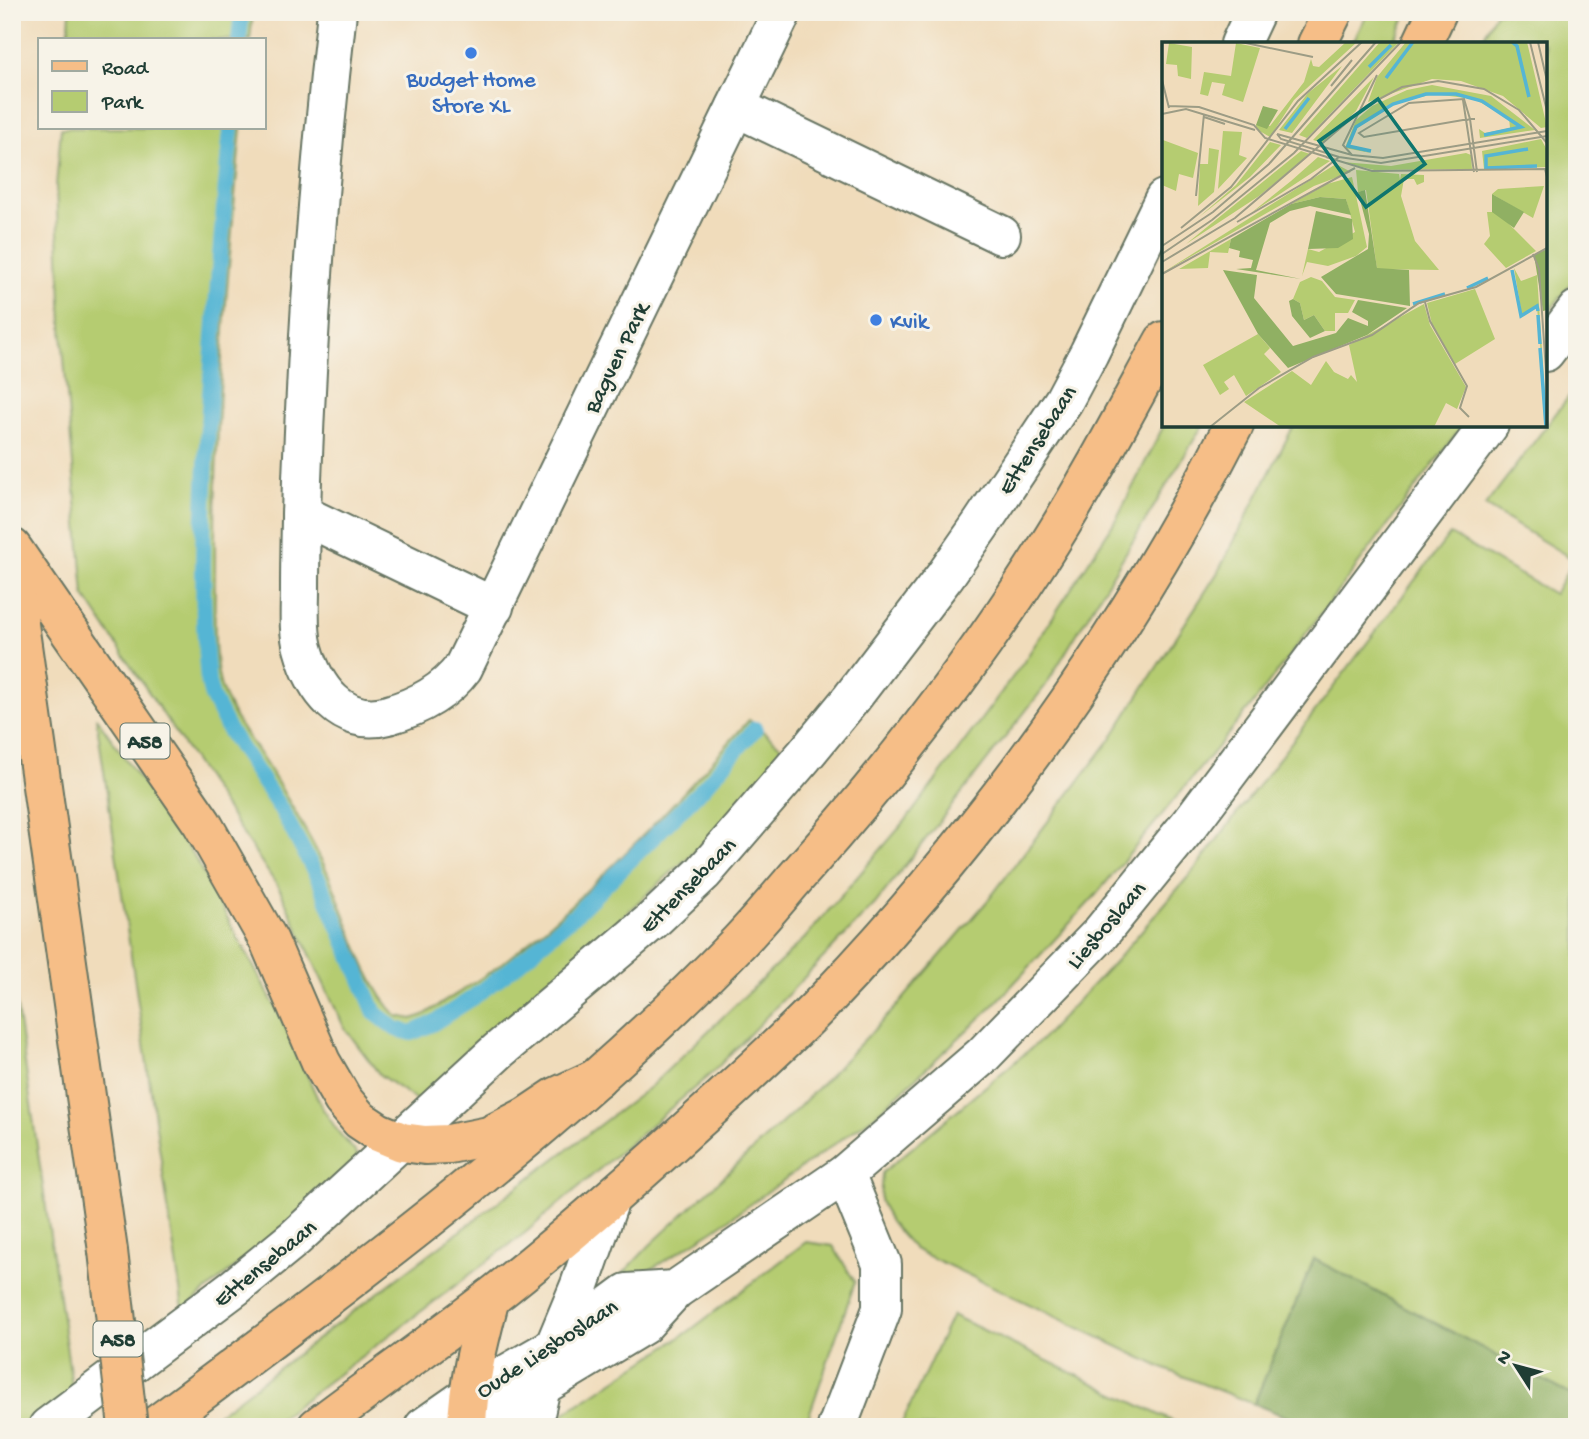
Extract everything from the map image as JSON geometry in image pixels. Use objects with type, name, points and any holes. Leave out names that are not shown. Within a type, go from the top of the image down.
[{"type":"main road","points":[[1318,42],[1333,12]]},
{"type":"main road","points":[[1423,42],[1437,12]]},
{"type":"main road","points":[[154,1427],[369,1267],[597,1078],[741,939],[844,822],[947,693],[1048,546],[1081,492],[1162,345]]},
{"type":"main road","points":[[317,1427],[490,1298],[608,1202],[782,1044],[828,997],[961,844],[1072,699],[1153,570],[1233,427]]},
{"type":"main road","name":"A58","points":[[12,548],[202,823],[269,941],[321,1062],[343,1100],[360,1120],[378,1132],[402,1142],[449,1144],[489,1136],[526,1117],[556,1097],[597,1078]]},
{"type":"main road","name":"A58","points":[[12,575],[108,1251],[128,1427]]},
{"type":"main road","points":[[469,1417],[473,1362],[490,1298]]},
{"type":"street","name":"Bagven Park","points":[[337,12],[312,276],[301,514],[300,628],[303,647],[315,680],[335,706],[348,713],[373,718],[414,705],[447,687],[463,668],[782,12]]},
{"type":"street","points":[[1241,42],[1255,12]]},
{"type":"street","points":[[736,107],[1001,235]]},
{"type":"street","name":"Ettensebaan","points":[[48,1427],[267,1262],[402,1142],[507,1043],[675,900],[729,844],[804,756],[945,576],[1052,418],[1089,354],[1162,204]]},
{"type":"street","points":[[1547,349],[1577,310]]},
{"type":"street","name":"Liesboslaan","points":[[845,1174],[982,1056],[1100,933],[1192,821],[1488,427]]},
{"type":"street","points":[[301,514],[494,607]]},
{"type":"street","points":[[837,1427],[882,1309],[882,1264],[845,1174]]},
{"type":"street","name":"Oude Liesboslaan","points":[[424,1427],[469,1417],[539,1388],[643,1325],[675,1290],[845,1174]]},
{"type":"street","points":[[532,1427],[539,1388],[580,1285],[608,1202]]},
{"type":"street","name":"Oude Liesboslaan","points":[[469,1417],[627,1293],[675,1290]]},
{"type":"green space","points":[[70,12],[253,12],[250,38],[68,38]]},
{"type":"green space","points":[[1368,12],[1408,12],[1393,42],[1353,42]]},
{"type":"green space","points":[[1496,12],[1577,12],[1577,275],[1547,314],[1547,42],[1481,42]]},
{"type":"green space","points":[[61,130],[241,130],[217,456],[215,628],[218,675],[221,687],[241,727],[317,852],[374,984],[397,1016],[412,1019],[424,1015],[489,973],[542,931],[634,844],[749,720],[788,752],[704,843],[418,1101],[380,1075],[344,1027],[280,890],[84,595],[63,347],[56,187]]},
{"type":"green space","points":[[1577,386],[1577,1398],[1314,1259],[1254,1404],[1167,1370],[914,1249],[890,1222],[880,1201],[882,1173],[1041,1040],[1118,958],[1194,870],[1450,534],[1554,594],[1574,560],[1485,506]]},
{"type":"green space","points":[[1163,427],[1202,427],[1046,685],[875,904],[714,1071],[525,1233],[268,1427],[201,1427],[651,1086],[805,938],[907,819],[1023,663],[1117,518]]},
{"type":"green space","points":[[1293,427],[1461,427],[1256,700],[1095,896],[993,1006],[877,1114],[715,1229],[599,1302],[650,1245],[798,1108],[898,1005],[989,899],[1110,740],[1218,572]]},
{"type":"green space","points":[[96,717],[195,858],[282,1019],[321,1106],[363,1161],[183,1310]]},
{"type":"green space","points":[[12,974],[73,1393],[26,1427],[12,1427]]},
{"type":"green space","points":[[806,1242],[833,1246],[855,1282],[805,1427],[555,1427],[554,1420],[688,1332]]},
{"type":"green space","points":[[1314,1259],[1577,1398],[1577,1427],[1312,1427],[1254,1404]]},
{"type":"green space","points":[[952,1315],[1172,1421],[1186,1427],[900,1427]]},
{"type":"waterway","points":[[239,38],[242,12]]},
{"type":"waterway","points":[[231,130],[205,490],[203,586],[208,682],[212,697],[228,729],[282,811],[320,882],[375,1013],[396,1029],[412,1033],[432,1024],[471,999],[515,966],[578,912],[704,787],[755,729]]},
{"type":"place","name":"Budget Home Store XL","points":[[471,53]]},
{"type":"place","name":"Kvik","points":[[876,320]]}]
